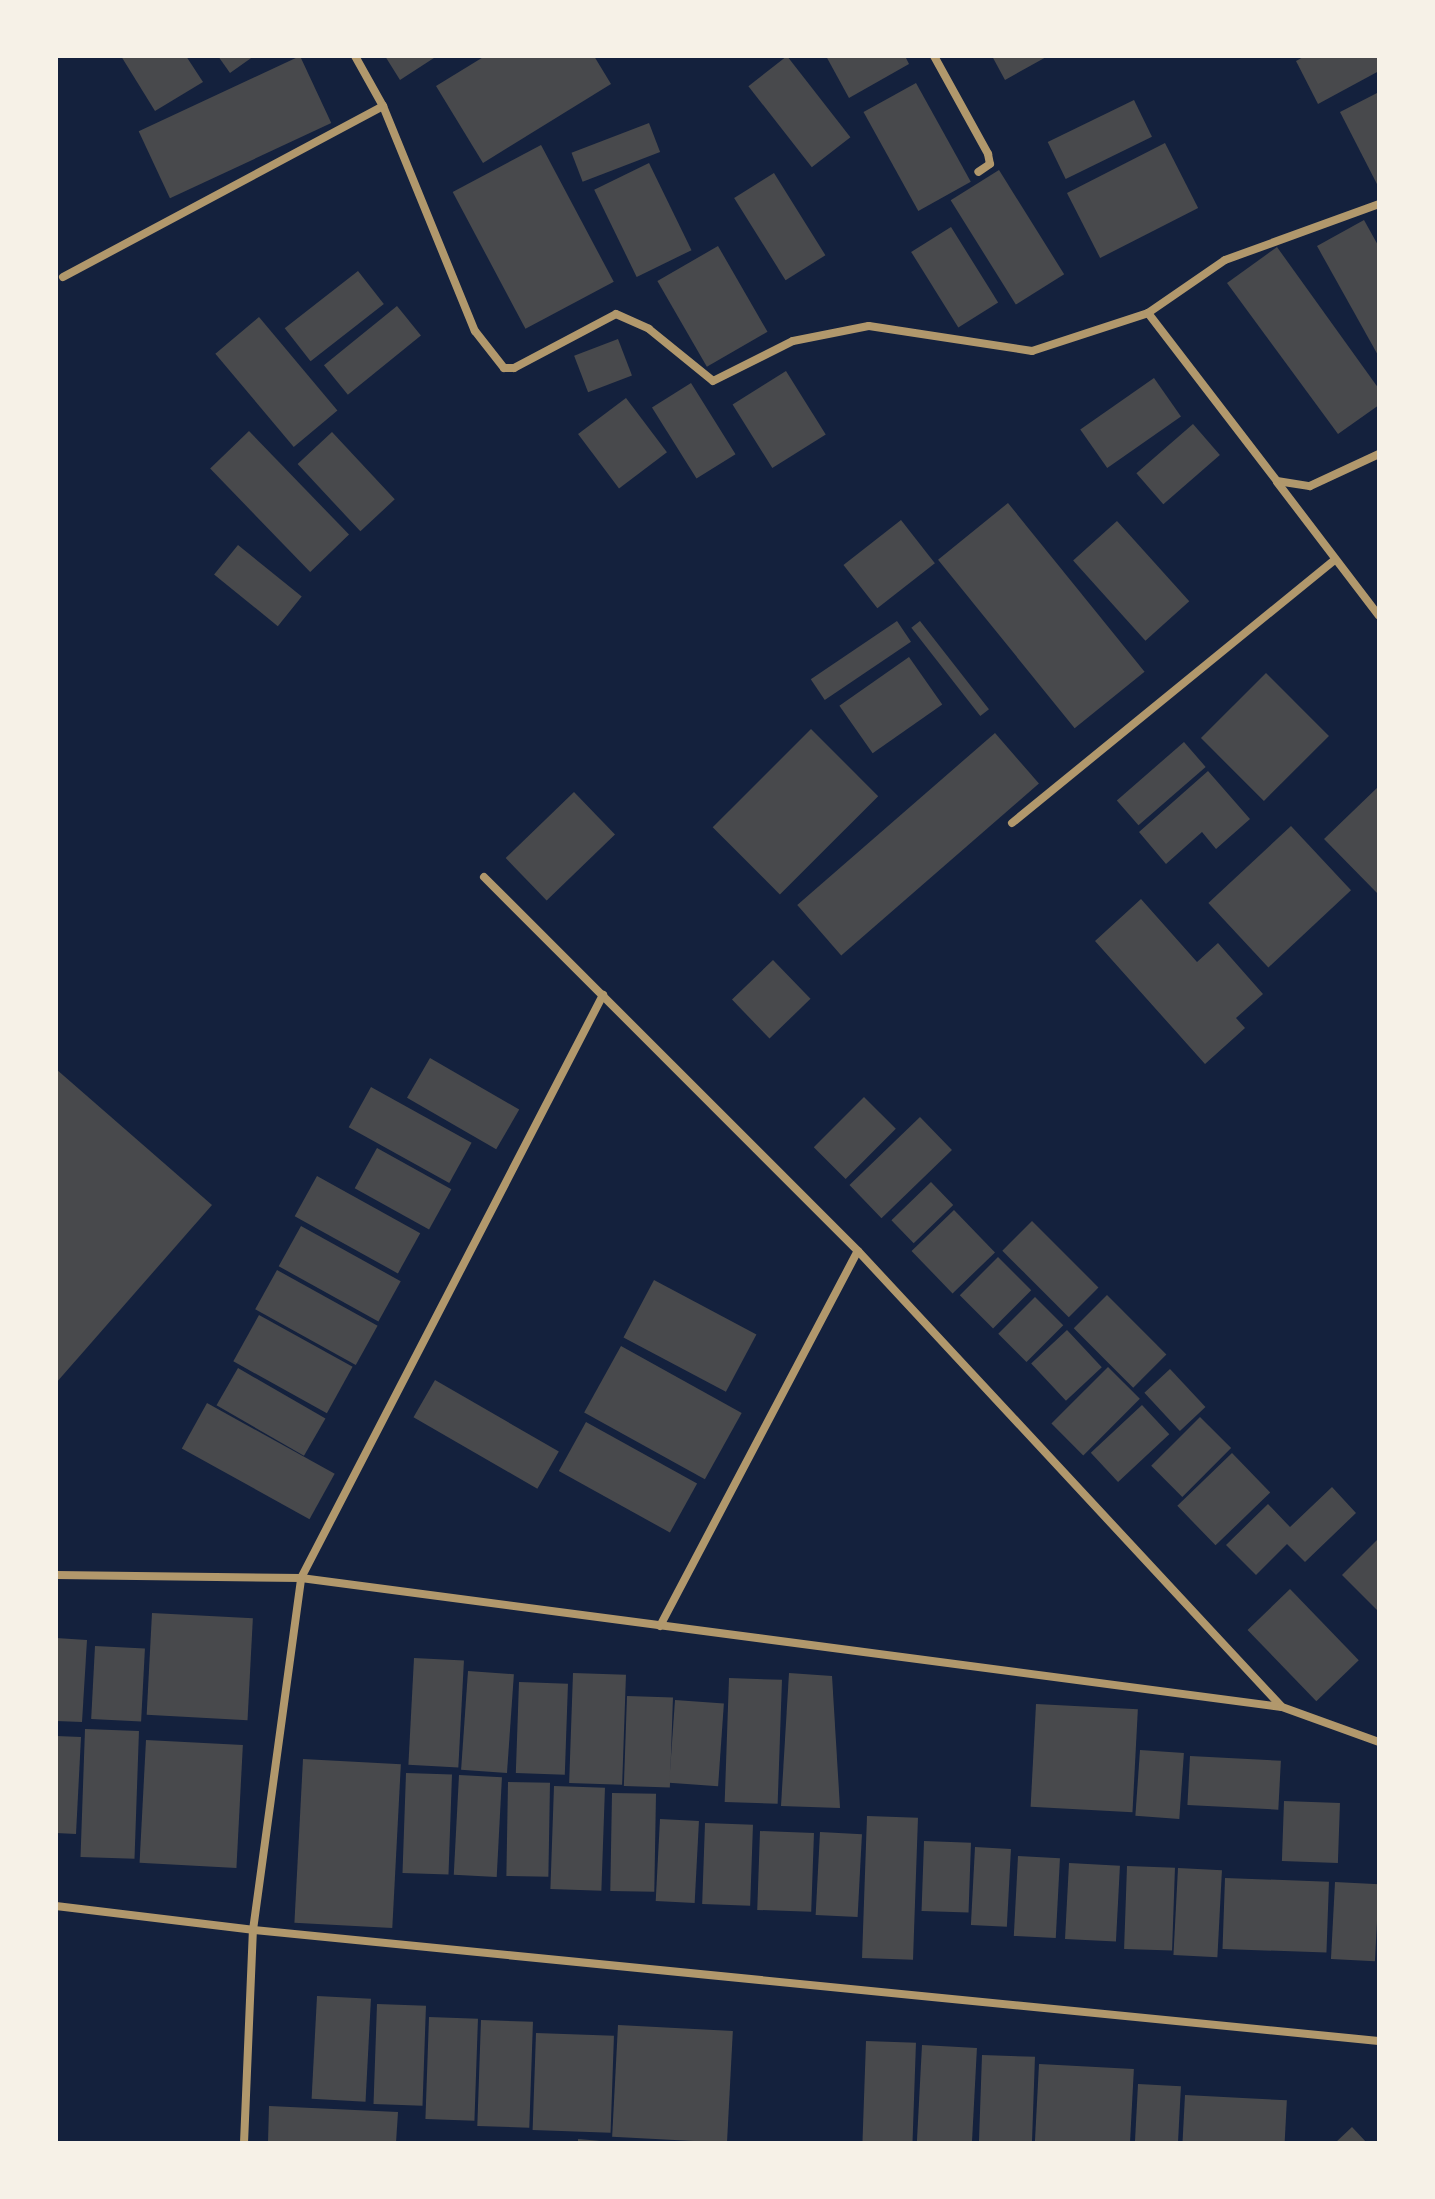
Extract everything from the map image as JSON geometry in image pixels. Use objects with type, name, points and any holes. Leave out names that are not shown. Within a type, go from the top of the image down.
[{"type":"street","points":[[355,56],[383,106],[475,331],[504,368],[514,368],[616,314],[649,329],[713,381],[793,341],[869,326],[1032,351],[1148,313],[1225,260],[1379,204]]},
{"type":"street","points":[[934,56],[988,154],[990,164],[978,172]]},
{"type":"street","points":[[63,277],[383,106]]},
{"type":"street","points":[[1148,313],[1379,616]]},
{"type":"street","points":[[1277,481],[1310,486],[1379,454]]},
{"type":"street","points":[[1012,823],[1334,560]]},
{"type":"street","points":[[484,877],[858,1251],[1282,1707]]},
{"type":"street","points":[[244,2143],[253,1930],[301,1578],[603,995]]},
{"type":"street","points":[[660,1626],[858,1251]]},
{"type":"street","points":[[56,1575],[301,1578],[1282,1707],[1379,1742]]},
{"type":"street","points":[[56,1906],[253,1930],[1379,2041]]},
{"type":"building","points":[[121,56],[186,56],[203,82],[155,111]]},
{"type":"building","points":[[218,56],[254,56],[230,73]]},
{"type":"building","points":[[300,56],[331,123],[170,198],[139,131]]},
{"type":"building","points":[[385,56],[437,56],[400,80]]},
{"type":"building","points":[[485,56],[594,56],[611,84],[483,163],[436,86]]},
{"type":"building","points":[[787,56],[850,137],[812,167],[748,86]]},
{"type":"building","points":[[826,56],[905,56],[909,64],[849,98]]},
{"type":"building","points":[[992,56],[1048,56],[1005,80]]},
{"type":"building","points":[[1305,56],[1379,56],[1379,71],[1318,104],[1296,61]]},
{"type":"building","points":[[916,83],[971,182],[918,211],[864,112]]},
{"type":"building","points":[[1379,92],[1379,188],[1340,112]]},
{"type":"building","points":[[1134,100],[1152,137],[1066,179],[1048,142]]},
{"type":"building","points":[[649,123],[660,152],[583,182],[572,153]]},
{"type":"building","points":[[1165,143],[1198,208],[1100,258],[1067,193]]},
{"type":"building","points":[[541,145],[614,282],[525,329],[453,192]]},
{"type":"building","points":[[649,163],[692,250],[637,277],[594,190]]},
{"type":"building","points":[[999,170],[1064,274],[1016,305],[951,200]]},
{"type":"building","points":[[774,173],[825,255],[786,280],[734,198]]},
{"type":"building","points":[[1364,220],[1379,247],[1379,357],[1317,246]]},
{"type":"building","points":[[951,227],[998,302],[958,327],[911,252]]},
{"type":"building","points":[[718,246],[768,332],[707,367],[657,281]]},
{"type":"building","points":[[1277,247],[1379,389],[1379,405],[1338,434],[1227,283]]},
{"type":"building","points":[[358,271],[384,304],[311,361],[285,328]]},
{"type":"building","points":[[397,306],[421,336],[348,395],[324,365]]},
{"type":"building","points":[[259,317],[337,410],[294,447],[215,354]]},
{"type":"building","points":[[618,339],[632,375],[588,392],[574,356]]},
{"type":"building","points":[[786,371],[826,435],[772,468],[733,404]]},
{"type":"building","points":[[1154,378],[1181,417],[1107,468],[1080,430]]},
{"type":"building","points":[[691,383],[736,454],[697,479],[652,407]]},
{"type":"building","points":[[626,398],[667,452],[619,488],[578,434]]},
{"type":"building","points":[[1193,424],[1220,455],[1163,504],[1136,473]]},
{"type":"building","points":[[249,431],[349,535],[310,572],[210,469]]},
{"type":"building","points":[[332,432],[395,499],[360,531],[298,464]]},
{"type":"building","points":[[1008,503],[1145,672],[1075,728],[938,560]]},
{"type":"building","points":[[901,520],[935,563],[877,608],[843,565]]},
{"type":"building","points":[[1117,521],[1189,601],[1145,641],[1073,560]]},
{"type":"building","points":[[238,545],[302,597],[278,626],[214,575]]},
{"type":"building","points":[[897,621],[911,642],[825,700],[811,679]]},
{"type":"building","points":[[920,621],[989,709],[980,716],[911,628]]},
{"type":"building","points":[[909,657],[942,705],[873,753],[839,706]]},
{"type":"building","points":[[1266,673],[1329,736],[1264,801],[1201,738]]},
{"type":"building","points":[[811,729],[878,796],[780,894],[713,827]]},
{"type":"building","points":[[995,733],[1039,784],[841,955],[797,905]]},
{"type":"building","points":[[1184,742],[1206,767],[1138,825],[1117,800]]},
{"type":"building","points":[[1208,771],[1250,819],[1216,849],[1202,832],[1166,864],[1139,832]]},
{"type":"building","points":[[1379,786],[1379,895],[1324,839]]},
{"type":"building","points":[[574,792],[615,834],[547,900],[506,858]]},
{"type":"building","points":[[1291,826],[1351,890],[1268,967],[1208,903]]},
{"type":"building","points":[[1141,899],[1197,962],[1218,943],[1263,994],[1236,1018],[1245,1028],[1205,1064],[1095,941]]},
{"type":"building","points":[[773,960],[811,999],[770,1038],[732,1000]]},
{"type":"building","points":[[430,1058],[519,1110],[496,1149],[407,1098]]},
{"type":"building","points":[[56,1069],[212,1205],[56,1383]]},
{"type":"building","points":[[371,1087],[472,1143],[449,1183],[349,1127]]},
{"type":"building","points":[[864,1097],[896,1129],[846,1179],[814,1147]]},
{"type":"building","points":[[920,1117],[952,1150],[881,1218],[850,1185]]},
{"type":"building","points":[[377,1148],[451,1189],[429,1229],[355,1188]]},
{"type":"building","points":[[317,1176],[420,1233],[398,1273],[295,1216]]},
{"type":"building","points":[[931,1182],[953,1205],[914,1243],[891,1220]]},
{"type":"building","points":[[954,1210],[995,1252],[953,1293],[912,1251]]},
{"type":"building","points":[[1032,1221],[1098,1287],[1069,1317],[1002,1251]]},
{"type":"building","points":[[301,1226],[401,1281],[378,1322],[279,1266]]},
{"type":"building","points":[[998,1257],[1031,1290],[993,1328],[960,1295]]},
{"type":"building","points":[[277,1270],[378,1326],[356,1365],[255,1309]]},
{"type":"building","points":[[654,1280],[756,1334],[726,1392],[623,1337]]},
{"type":"building","points":[[1107,1295],[1166,1354],[1133,1388],[1074,1328]]},
{"type":"building","points":[[1035,1297],[1063,1325],[1027,1362],[998,1334]]},
{"type":"building","points":[[259,1315],[353,1367],[327,1413],[233,1361]]},
{"type":"building","points":[[1067,1330],[1102,1367],[1066,1401],[1031,1363]]},
{"type":"building","points":[[621,1346],[742,1413],[705,1479],[584,1412]]},
{"type":"building","points":[[1108,1367],[1140,1399],[1083,1455],[1051,1424]]},
{"type":"building","points":[[238,1368],[325,1418],[304,1456],[216,1405]]},
{"type":"building","points":[[1170,1369],[1205,1407],[1180,1431],[1144,1393]]},
{"type":"building","points":[[435,1380],[559,1452],[537,1489],[414,1417]]},
{"type":"building","points":[[207,1403],[335,1474],[309,1519],[182,1448]]},
{"type":"building","points":[[1142,1405],[1169,1434],[1118,1482],[1091,1453]]},
{"type":"building","points":[[1200,1417],[1231,1448],[1182,1497],[1151,1466]]},
{"type":"building","points":[[586,1422],[697,1484],[670,1533],[559,1471]]},
{"type":"building","points":[[1232,1453],[1270,1493],[1216,1545],[1177,1506]]},
{"type":"building","points":[[1332,1487],[1356,1513],[1305,1562],[1287,1544],[1256,1575],[1226,1545],[1268,1504],[1290,1527]]},
{"type":"building","points":[[1379,1538],[1379,1612],[1342,1575]]},
{"type":"building","points":[[1290,1589],[1359,1660],[1316,1701],[1248,1630]]},
{"type":"building","points":[[152,1613],[253,1618],[248,1720],[147,1715]]},
{"type":"building","points":[[56,1638],[87,1640],[82,1722],[56,1721]]},
{"type":"building","points":[[95,1646],[145,1649],[141,1722],[91,1719]]},
{"type":"building","points":[[414,1658],[464,1661],[458,1767],[408,1765]]},
{"type":"building","points":[[468,1671],[514,1674],[507,1773],[461,1770]]},
{"type":"building","points":[[573,1673],[626,1675],[622,1785],[569,1783]]},
{"type":"building","points":[[789,1673],[832,1676],[840,1808],[781,1806]]},
{"type":"building","points":[[729,1678],[782,1680],[778,1804],[725,1802]]},
{"type":"building","points":[[519,1682],[568,1684],[565,1775],[516,1773]]},
{"type":"building","points":[[627,1696],[673,1698],[670,1788],[624,1786]]},
{"type":"building","points":[[675,1700],[724,1703],[718,1786],[669,1783]]},
{"type":"building","points":[[1036,1704],[1138,1709],[1132,1812],[1031,1807]]},
{"type":"building","points":[[85,1729],[139,1731],[134,1859],[81,1857]]},
{"type":"building","points":[[56,1736],[81,1737],[76,1834],[56,1833]]},
{"type":"building","points":[[146,1740],[243,1745],[236,1868],[140,1863]]},
{"type":"building","points":[[1140,1750],[1184,1753],[1179,1819],[1135,1816]]},
{"type":"building","points":[[1190,1756],[1281,1761],[1278,1810],[1187,1805]]},
{"type":"building","points":[[303,1759],[401,1764],[392,1928],[294,1923]]},
{"type":"building","points":[[406,1773],[452,1775],[448,1875],[403,1873]]},
{"type":"building","points":[[459,1775],[502,1777],[497,1877],[454,1875]]},
{"type":"building","points":[[508,1782],[550,1783],[548,1877],[506,1876]]},
{"type":"building","points":[[554,1786],[605,1788],[601,1891],[550,1889]]},
{"type":"building","points":[[612,1793],[656,1794],[654,1892],[610,1891]]},
{"type":"building","points":[[1284,1801],[1340,1803],[1338,1863],[1282,1861]]},
{"type":"building","points":[[867,1816],[918,1818],[913,1960],[862,1958]]},
{"type":"building","points":[[660,1819],[699,1821],[695,1903],[656,1901]]},
{"type":"building","points":[[705,1823],[753,1825],[750,1906],[702,1904]]},
{"type":"building","points":[[760,1831],[814,1833],[811,1912],[757,1910]]},
{"type":"building","points":[[820,1832],[862,1834],[858,1917],[816,1915]]},
{"type":"building","points":[[924,1841],[971,1843],[969,1913],[922,1911]]},
{"type":"building","points":[[975,1847],[1011,1849],[1007,1927],[971,1925]]},
{"type":"building","points":[[1018,1856],[1060,1858],[1056,1938],[1014,1936]]},
{"type":"building","points":[[1069,1863],[1120,1866],[1116,1942],[1065,1939]]},
{"type":"building","points":[[1127,1866],[1175,1868],[1172,1951],[1124,1949]]},
{"type":"building","points":[[1178,1868],[1222,1870],[1217,1957],[1173,1955]]},
{"type":"building","points":[[1225,1878],[1329,1882],[1326,1953],[1223,1949]]},
{"type":"building","points":[[1335,1882],[1379,1884],[1375,1961],[1331,1959]]},
{"type":"building","points":[[317,1996],[371,1999],[366,2102],[312,2099]]},
{"type":"building","points":[[377,2004],[426,2006],[422,2106],[374,2104]]},
{"type":"building","points":[[429,2017],[478,2019],[474,2121],[425,2119]]},
{"type":"building","points":[[481,2020],[533,2022],[529,2128],[477,2126]]},
{"type":"building","points":[[618,2025],[733,2031],[727,2143],[612,2137]]},
{"type":"building","points":[[536,2033],[614,2036],[611,2133],[533,2130]]},
{"type":"building","points":[[866,2041],[916,2043],[912,2143],[862,2143]]},
{"type":"building","points":[[922,2045],[977,2048],[972,2143],[917,2143]]},
{"type":"building","points":[[982,2055],[1035,2057],[1032,2143],[979,2143]]},
{"type":"building","points":[[1039,2064],[1134,2069],[1130,2143],[1035,2143]]},
{"type":"building","points":[[1138,2084],[1181,2086],[1178,2143],[1135,2143]]},
{"type":"building","points":[[1185,2095],[1287,2100],[1285,2143],[1182,2143]]},
{"type":"building","points":[[269,2106],[398,2112],[396,2143],[268,2143]]},
{"type":"building","points":[[1352,2127],[1367,2143],[1335,2143]]},
{"type":"building","points":[[578,2139],[601,2141],[601,2143],[578,2143]]}]
